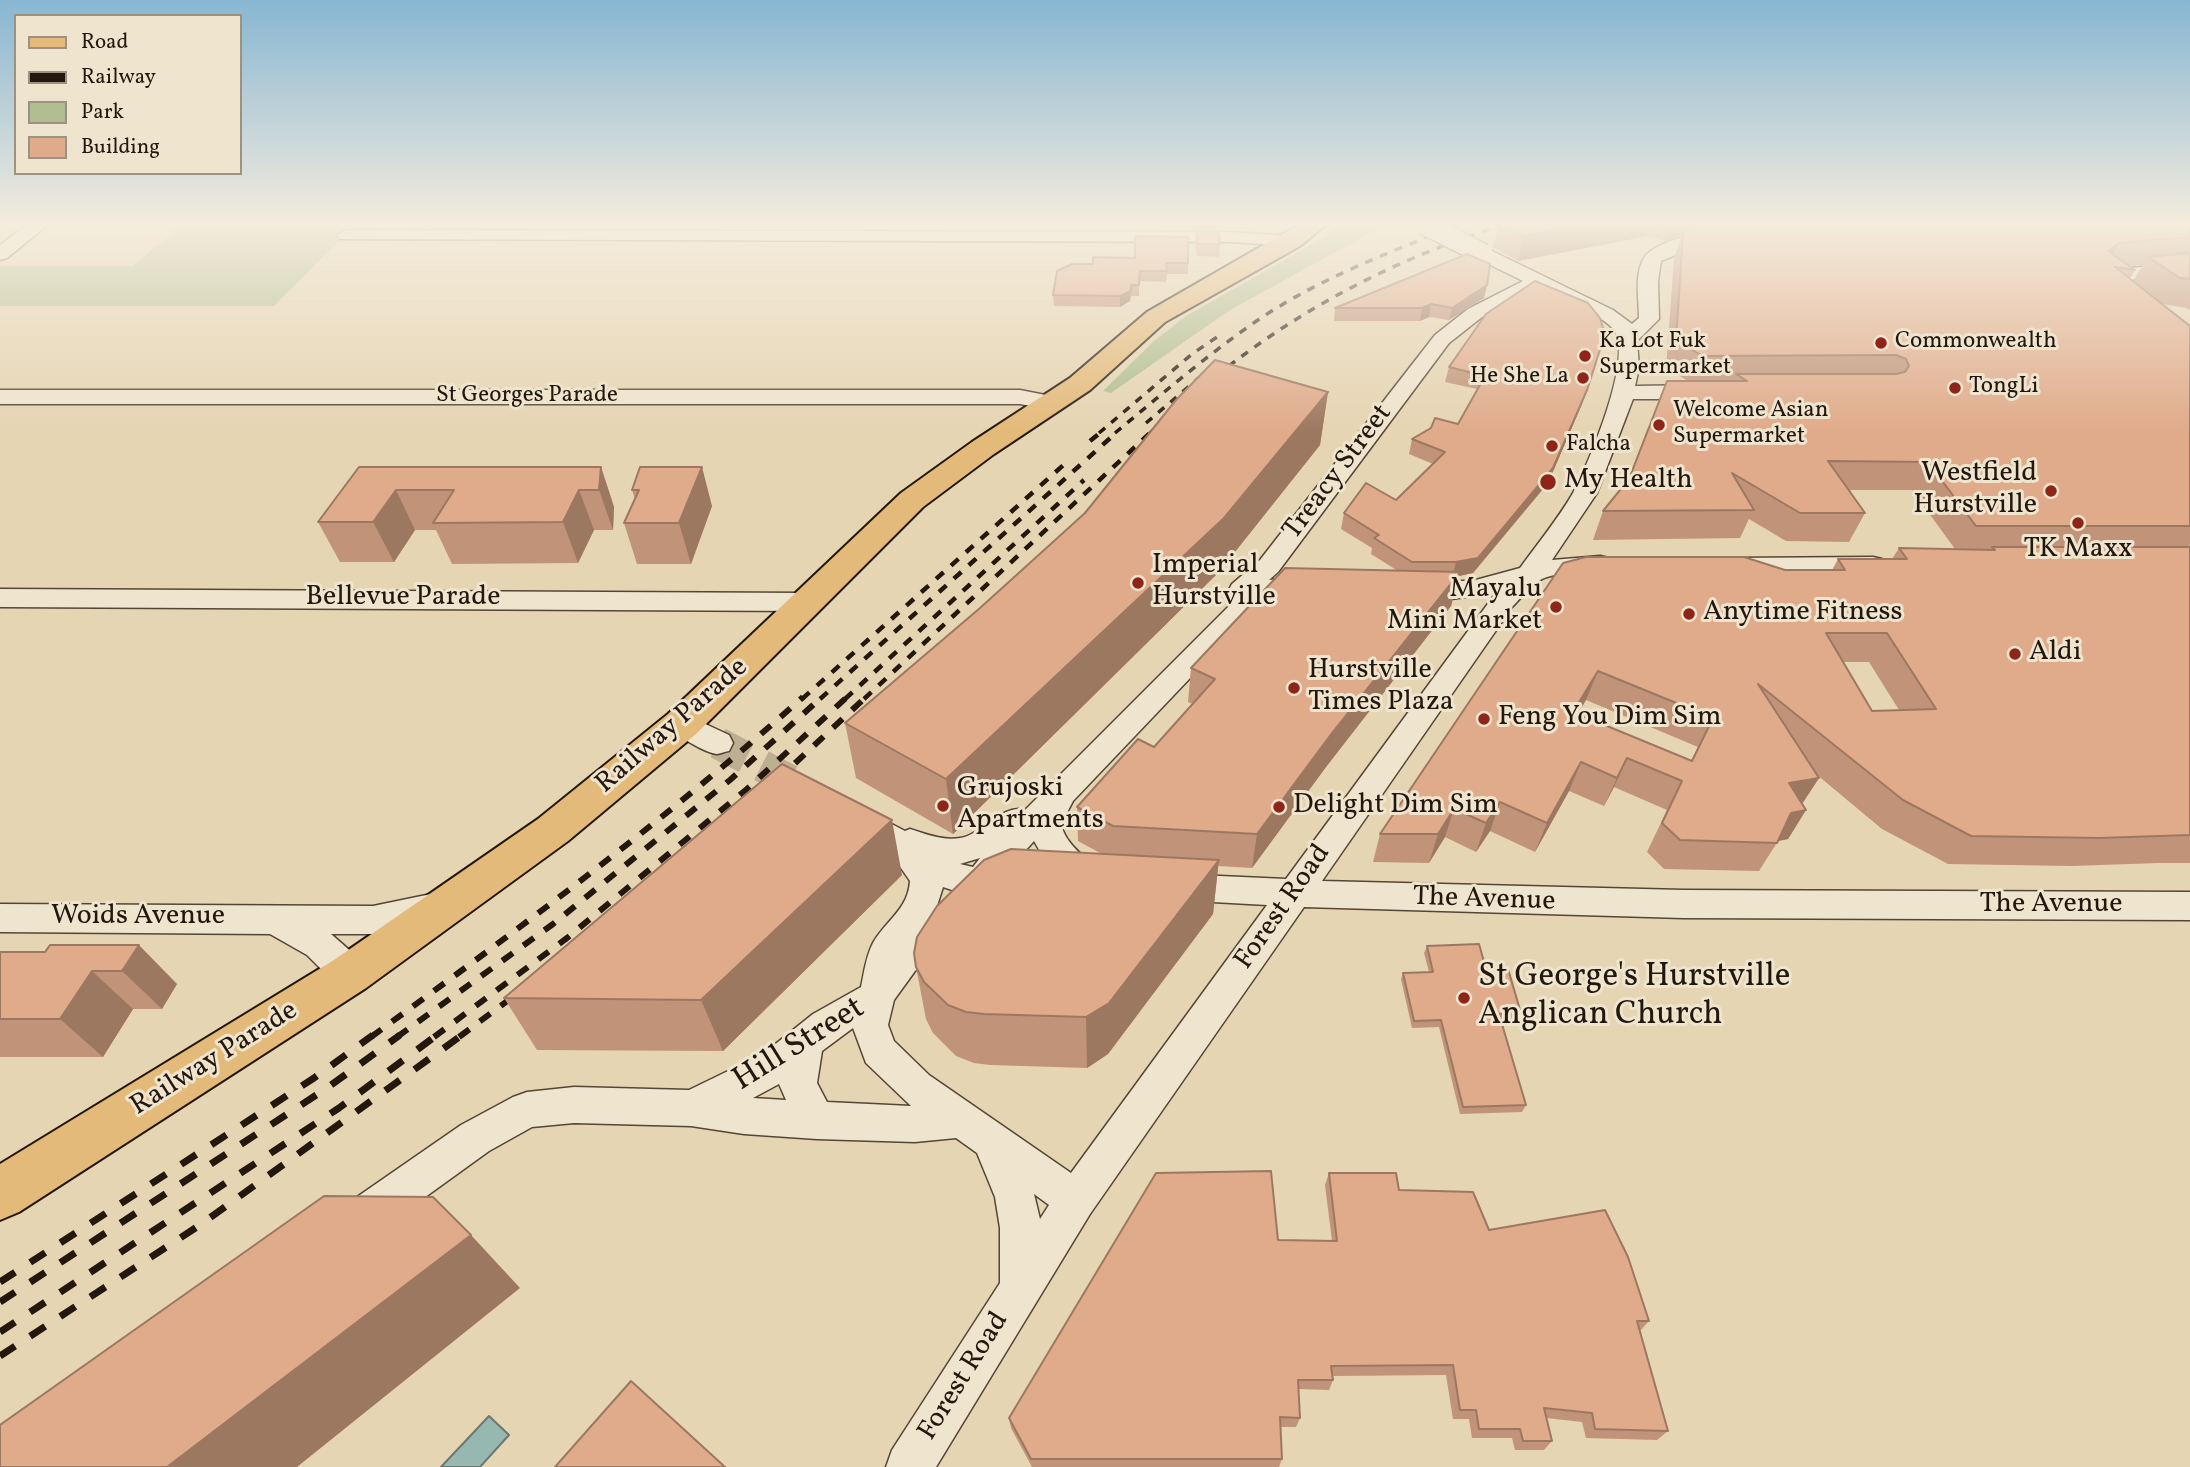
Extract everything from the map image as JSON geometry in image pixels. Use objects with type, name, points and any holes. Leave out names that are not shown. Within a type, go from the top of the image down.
[{"type":"main road","name":"Railway Parade","points":[[0,1194],[125,1118],[350,974],[553,830],[682,724],[912,500],[983,448],[1053,403],[1102,366],[1156,317],[1199,292]]},
{"type":"street","points":[[1494,302],[1500,292]]},
{"type":"street","name":"Treacy Street","points":[[875,997],[903,960],[980,883],[1000,856],[1227,623],[1241,590],[1269,566],[1442,339],[1460,323],[1514,292]]},
{"type":"street","points":[[1561,292],[1617,321],[1627,340],[1649,319],[1650,292]]},
{"type":"street","name":"Forest Road","points":[[908,1467],[1076,1200],[1504,600],[1528,576],[1585,493],[1625,393],[1629,355],[1627,340]]},
{"type":"street","points":[[1625,393],[1720,392]]},
{"type":"street","name":"St Georges Parade","points":[[0,397],[1020,397],[1053,403]]},
{"type":"street","points":[[1384,588],[1472,589],[1555,567],[1628,564]]},
{"type":"street","points":[[1706,565],[1896,565]]},
{"type":"street","points":[[1227,623],[1256,596],[1270,588],[1317,585]]},
{"type":"street","name":"Bellevue Parade","points":[[0,598],[807,602]]},
{"type":"street","points":[[682,724],[718,743]]},
{"type":"street","points":[[896,839],[947,852],[978,846],[1064,793]]},
{"type":"street","points":[[1064,793],[1045,824],[1047,838],[1059,854],[1116,883]]},
{"type":"street","name":"The Avenue","points":[[839,807],[896,839],[939,870],[956,878],[980,883],[1116,883],[1292,895],[1628,905],[2190,906]]},
{"type":"street","points":[[875,997],[887,950],[914,919],[926,894],[927,881],[922,871],[896,839]]},
{"type":"street","name":"Woids Avenue","points":[[0,918],[373,920],[411,914],[457,900]]},
{"type":"street","name":"Woids Avenue","points":[[276,920],[322,944],[350,974]]},
{"type":"street","name":"Hill Street","points":[[691,1108],[776,1066],[826,1025],[875,997]]},
{"type":"street","name":"Hill Street","points":[[875,997],[870,1025],[878,1051],[899,1073],[1076,1200]]},
{"type":"street","points":[[804,1045],[798,1084],[817,1121]]},
{"type":"street","name":"Hill Street","points":[[331,1240],[475,1138],[527,1110],[552,1106],[691,1108],[744,1116],[976,1129]]},
{"type":"street","points":[[976,1129],[1010,1179],[1018,1206],[1023,1234],[1020,1289]]},
{"type":"green space","points":[[0,292],[288,292],[274,306],[0,306]]},
{"type":"green space","points":[[1227,292],[1262,292],[1230,310],[1111,393],[1103,391],[1154,341],[1186,316]]},
{"type":"water","points":[[489,1416],[509,1435],[480,1467],[441,1467]]},
{"type":"building","points":[[1053,292],[1128,292],[1120,296],[1053,295]]},
{"type":"building","points":[[1373,292],[1476,292],[1452,308],[1431,304],[1422,308],[1335,308]]},
{"type":"building","points":[[1518,292],[1563,292],[1588,303],[1600,318],[1605,334],[1587,390],[1553,468],[1478,558],[1456,562],[1412,562],[1374,538],[1379,535],[1344,513],[1366,483],[1396,500],[1445,452],[1412,439],[1431,428],[1435,418],[1458,424],[1485,376],[1449,367],[1486,314]]},
{"type":"building","points":[[1679,292],[2147,292],[2190,326],[2190,526],[1976,526],[1928,462],[1828,461],[1865,513],[1800,513],[1732,473],[1754,510],[1603,511],[1629,479],[1667,381],[1747,381],[1736,374],[1896,374],[1905,372],[1909,366],[1906,359],[1896,355],[1703,356],[1676,341]]},
{"type":"building","points":[[1215,360],[1328,392],[1224,518],[946,779],[845,723],[980,608],[1085,513],[1176,400]]},
{"type":"building","points":[[359,467],[601,467],[599,490],[579,490],[563,522],[433,523],[454,490],[396,490],[373,522],[318,522]]},
{"type":"building","points":[[640,467],[702,467],[679,523],[624,523],[639,490],[632,490]]},
{"type":"building","points":[[1992,547],[2190,547],[2190,835],[2099,838],[1971,836],[1903,800],[1758,684],[1819,778],[1789,783],[1806,810],[1791,813],[1777,843],[1680,840],[1662,823],[1682,781],[1627,758],[1617,778],[1581,762],[1547,823],[1500,802],[1486,823],[1454,809],[1438,834],[1380,834],[1563,563],[1586,557],[1744,557],[1785,570],[1845,570],[1838,559],[1907,559],[1899,548],[1995,550]],"holes":[[[1826,633],[1887,633],[1936,709],[1872,711]],[[1598,671],[1713,718],[1692,761],[1573,712]]]},
{"type":"building","points":[[1285,568],[1460,572],[1332,733],[1257,834],[1113,826],[1077,807],[1138,739],[1154,747],[1215,679],[1191,668]]},
{"type":"building","points":[[782,764],[892,820],[701,1000],[504,998]]},
{"type":"building","points":[[1011,849],[1219,860],[1109,1003],[1086,1017],[966,1012],[948,1005],[924,982],[916,967],[914,953],[917,937],[937,906],[984,860]]},
{"type":"building","points":[[1479,944],[1486,969],[1508,969],[1521,1013],[1499,1014],[1526,1105],[1463,1107],[1441,1020],[1414,1021],[1403,973],[1433,972],[1427,946]]},
{"type":"building","points":[[50,945],[139,945],[122,971],[92,971],[60,1019],[0,1019],[0,952],[45,952]]},
{"type":"building","points":[[1271,1171],[1278,1240],[1337,1241],[1329,1173],[1396,1173],[1399,1190],[1473,1192],[1489,1230],[1605,1210],[1628,1257],[1649,1321],[1637,1321],[1668,1431],[1595,1429],[1592,1413],[1544,1408],[1552,1441],[1523,1441],[1520,1429],[1479,1429],[1476,1410],[1460,1410],[1453,1365],[1331,1366],[1333,1380],[1298,1380],[1300,1418],[1280,1417],[1282,1459],[1031,1459],[1009,1418],[1156,1173]]},
{"type":"building","points":[[324,1196],[433,1197],[471,1235],[167,1467],[0,1467],[0,1425]]},
{"type":"building","points":[[631,1381],[725,1467],[555,1467]]},
{"type":"tunnel","points":[[718,743],[804,788]]},
{"type":"railway","points":[[1115,433],[1221,347],[1258,320],[1303,292]]},
{"type":"railway","points":[[1216,376],[1283,328],[1342,292]]},
{"type":"railway","points":[[1099,433],[1192,354],[1223,333]]},
{"type":"railway","points":[[1146,423],[1207,371]]},
{"type":"railway","points":[[1150,433],[1163,421]]},
{"type":"railway","points":[[1090,441],[1101,432]]},
{"type":"railway","points":[[820,699],[1117,432]]},
{"type":"railway","points":[[864,699],[1151,432]]},
{"type":"railway","points":[[802,699],[1069,460]]},
{"type":"railway","points":[[845,699],[1084,480]]},
{"type":"railway","points":[[371,1037],[646,830],[803,697]]},
{"type":"railway","points":[[397,1037],[553,924],[730,780],[822,697]]},
{"type":"railway","points":[[434,1037],[567,938],[747,789],[847,697]]},
{"type":"railway","points":[[776,781],[866,697]]},
{"type":"railway","points":[[459,1037],[522,990]]},
{"type":"railway","points":[[0,1282],[314,1078],[373,1035]]},
{"type":"railway","points":[[0,1302],[327,1088],[400,1035]]},
{"type":"railway","points":[[0,1332],[339,1108],[437,1035]]},
{"type":"railway","points":[[0,1356],[200,1225],[462,1035]]},
{"type":"place","name":"Commonwealth","points":[[1881,343]]},
{"type":"place","name":"Ka Lot Fuk Supermarket","points":[[1585,356]]},
{"type":"place","name":"He She La","points":[[1583,378]]},
{"type":"place","name":"TongLi","points":[[1955,388]]},
{"type":"place","name":"Welcome Asian Supermarket","points":[[1659,425]]},
{"type":"place","name":"Falcha","points":[[1552,446]]},
{"type":"place","name":"My Health","points":[[1548,482]]},
{"type":"place","name":"Westfield Hurstville","points":[[2051,491]]},
{"type":"place","name":"TK Maxx","points":[[2078,523]]},
{"type":"place","name":"Imperial Hurstville","points":[[1138,583]]},
{"type":"place","name":"Mayalu Mini Market","points":[[1556,607]]},
{"type":"place","name":"Anytime Fitness","points":[[1689,614]]},
{"type":"place","name":"Aldi","points":[[2015,654]]},
{"type":"place","name":"Hurstville Times Plaza","points":[[1294,688]]},
{"type":"place","name":"Feng You Dim Sim","points":[[1484,719]]},
{"type":"place","name":"Grujoski Apartments","points":[[943,806]]},
{"type":"place","name":"Delight Dim Sim","points":[[1279,807]]},
{"type":"place","name":"St George's Hurstville Anglican Church","points":[[1464,998]]}]
